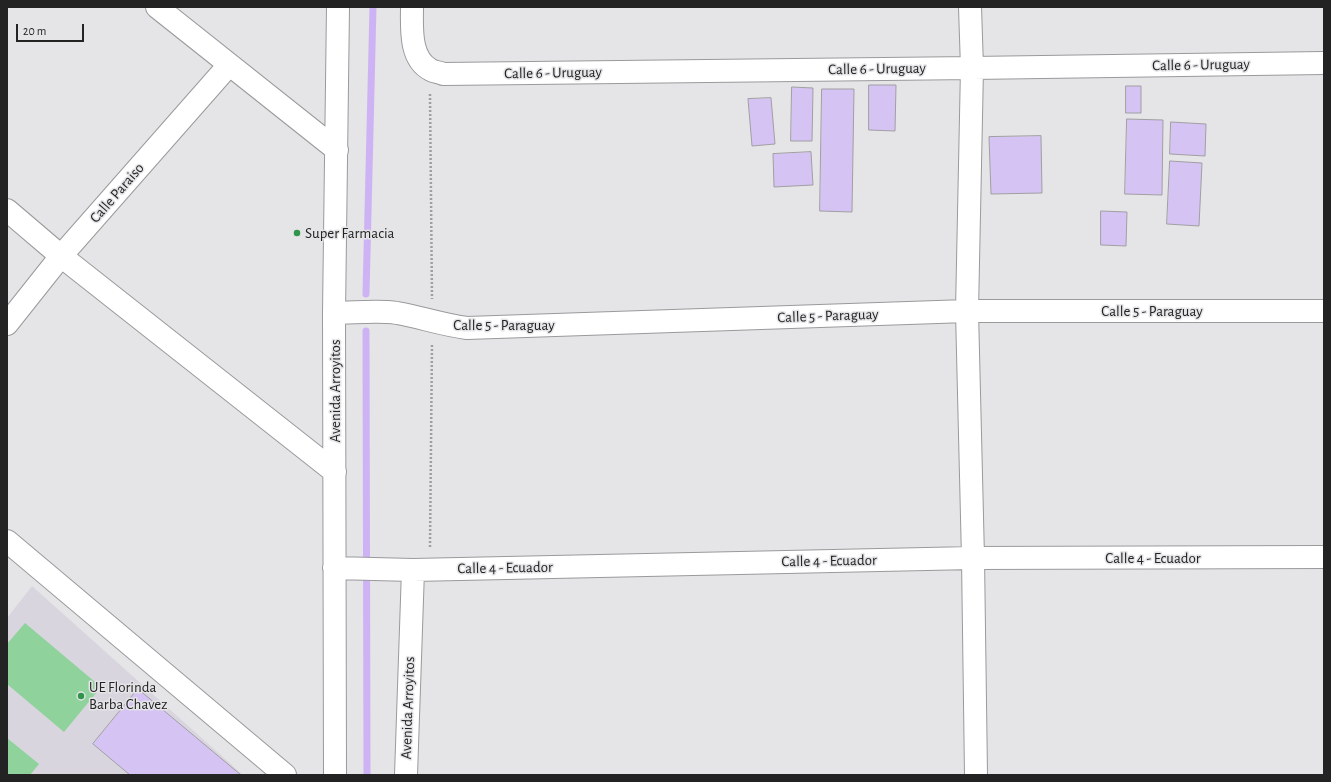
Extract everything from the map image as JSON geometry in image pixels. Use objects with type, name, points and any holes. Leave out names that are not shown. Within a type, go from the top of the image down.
[{"type":"street","points":[[157,7],[337,150]]},
{"type":"street","name":"Avenida Arroyitos","points":[[335,775],[338,568],[335,472],[334,313],[338,7]]},
{"type":"street","name":"Calle 6 - Uruguay","points":[[412,7],[412,42],[421,62],[430,70],[443,74],[1324,63]]},
{"type":"street","points":[[970,7],[972,68],[967,311],[973,558],[976,775]]},
{"type":"street","name":"Calle Paraiso","points":[[7,324],[61,256],[229,65]]},
{"type":"street","points":[[7,210],[61,256],[335,472]]},
{"type":"street","name":"Calle 5 - Paraguay","points":[[334,313],[396,313],[449,326],[467,328],[967,311],[1324,311]]},
{"type":"street","points":[[7,541],[285,775]]},
{"type":"street","name":"Calle 4 - Ecuador","points":[[338,568],[404,570],[973,558],[1324,557]]},
{"type":"street","name":"Avenida Arroyitos","points":[[404,570],[406,775]]},
{"type":"shaded area","name":"UE Florinda Barba Chavez","points":[[32,586],[243,775],[7,775],[7,618]]},
{"type":"green space","points":[[25,623],[101,687],[64,732],[7,684],[7,644]]},
{"type":"green space","points":[[7,738],[39,764],[30,775],[7,775]]},
{"type":"building","points":[[869,85],[896,85],[895,131],[869,130]]},
{"type":"building","points":[[1126,86],[1141,86],[1141,113],[1126,113]]},
{"type":"building","points":[[792,87],[813,88],[812,141],[791,141]]},
{"type":"building","points":[[822,89],[854,89],[852,212],[820,211]]},
{"type":"building","points":[[771,98],[775,144],[752,146],[748,99]]},
{"type":"building","points":[[1127,119],[1163,120],[1162,195],[1125,194]]},
{"type":"building","points":[[1171,122],[1206,124],[1205,156],[1170,154]]},
{"type":"building","points":[[1041,136],[1042,193],[991,194],[989,137]]},
{"type":"building","points":[[811,152],[813,185],[774,187],[773,154]]},
{"type":"building","points":[[1170,161],[1202,163],[1199,226],[1167,224]]},
{"type":"building","points":[[1101,211],[1127,212],[1126,246],[1101,245]]},
{"type":"building","points":[[138,689],[241,775],[130,775],[93,744]]},
{"type":"waterway","points":[[366,294],[373,7]]},
{"type":"waterway","points":[[366,331],[367,775]]},
{"type":"place","name":"Super Farmacia","points":[[297,233]]},
{"type":"place","name":"UE Florinda Barba Chavez","points":[[81,696]]}]
